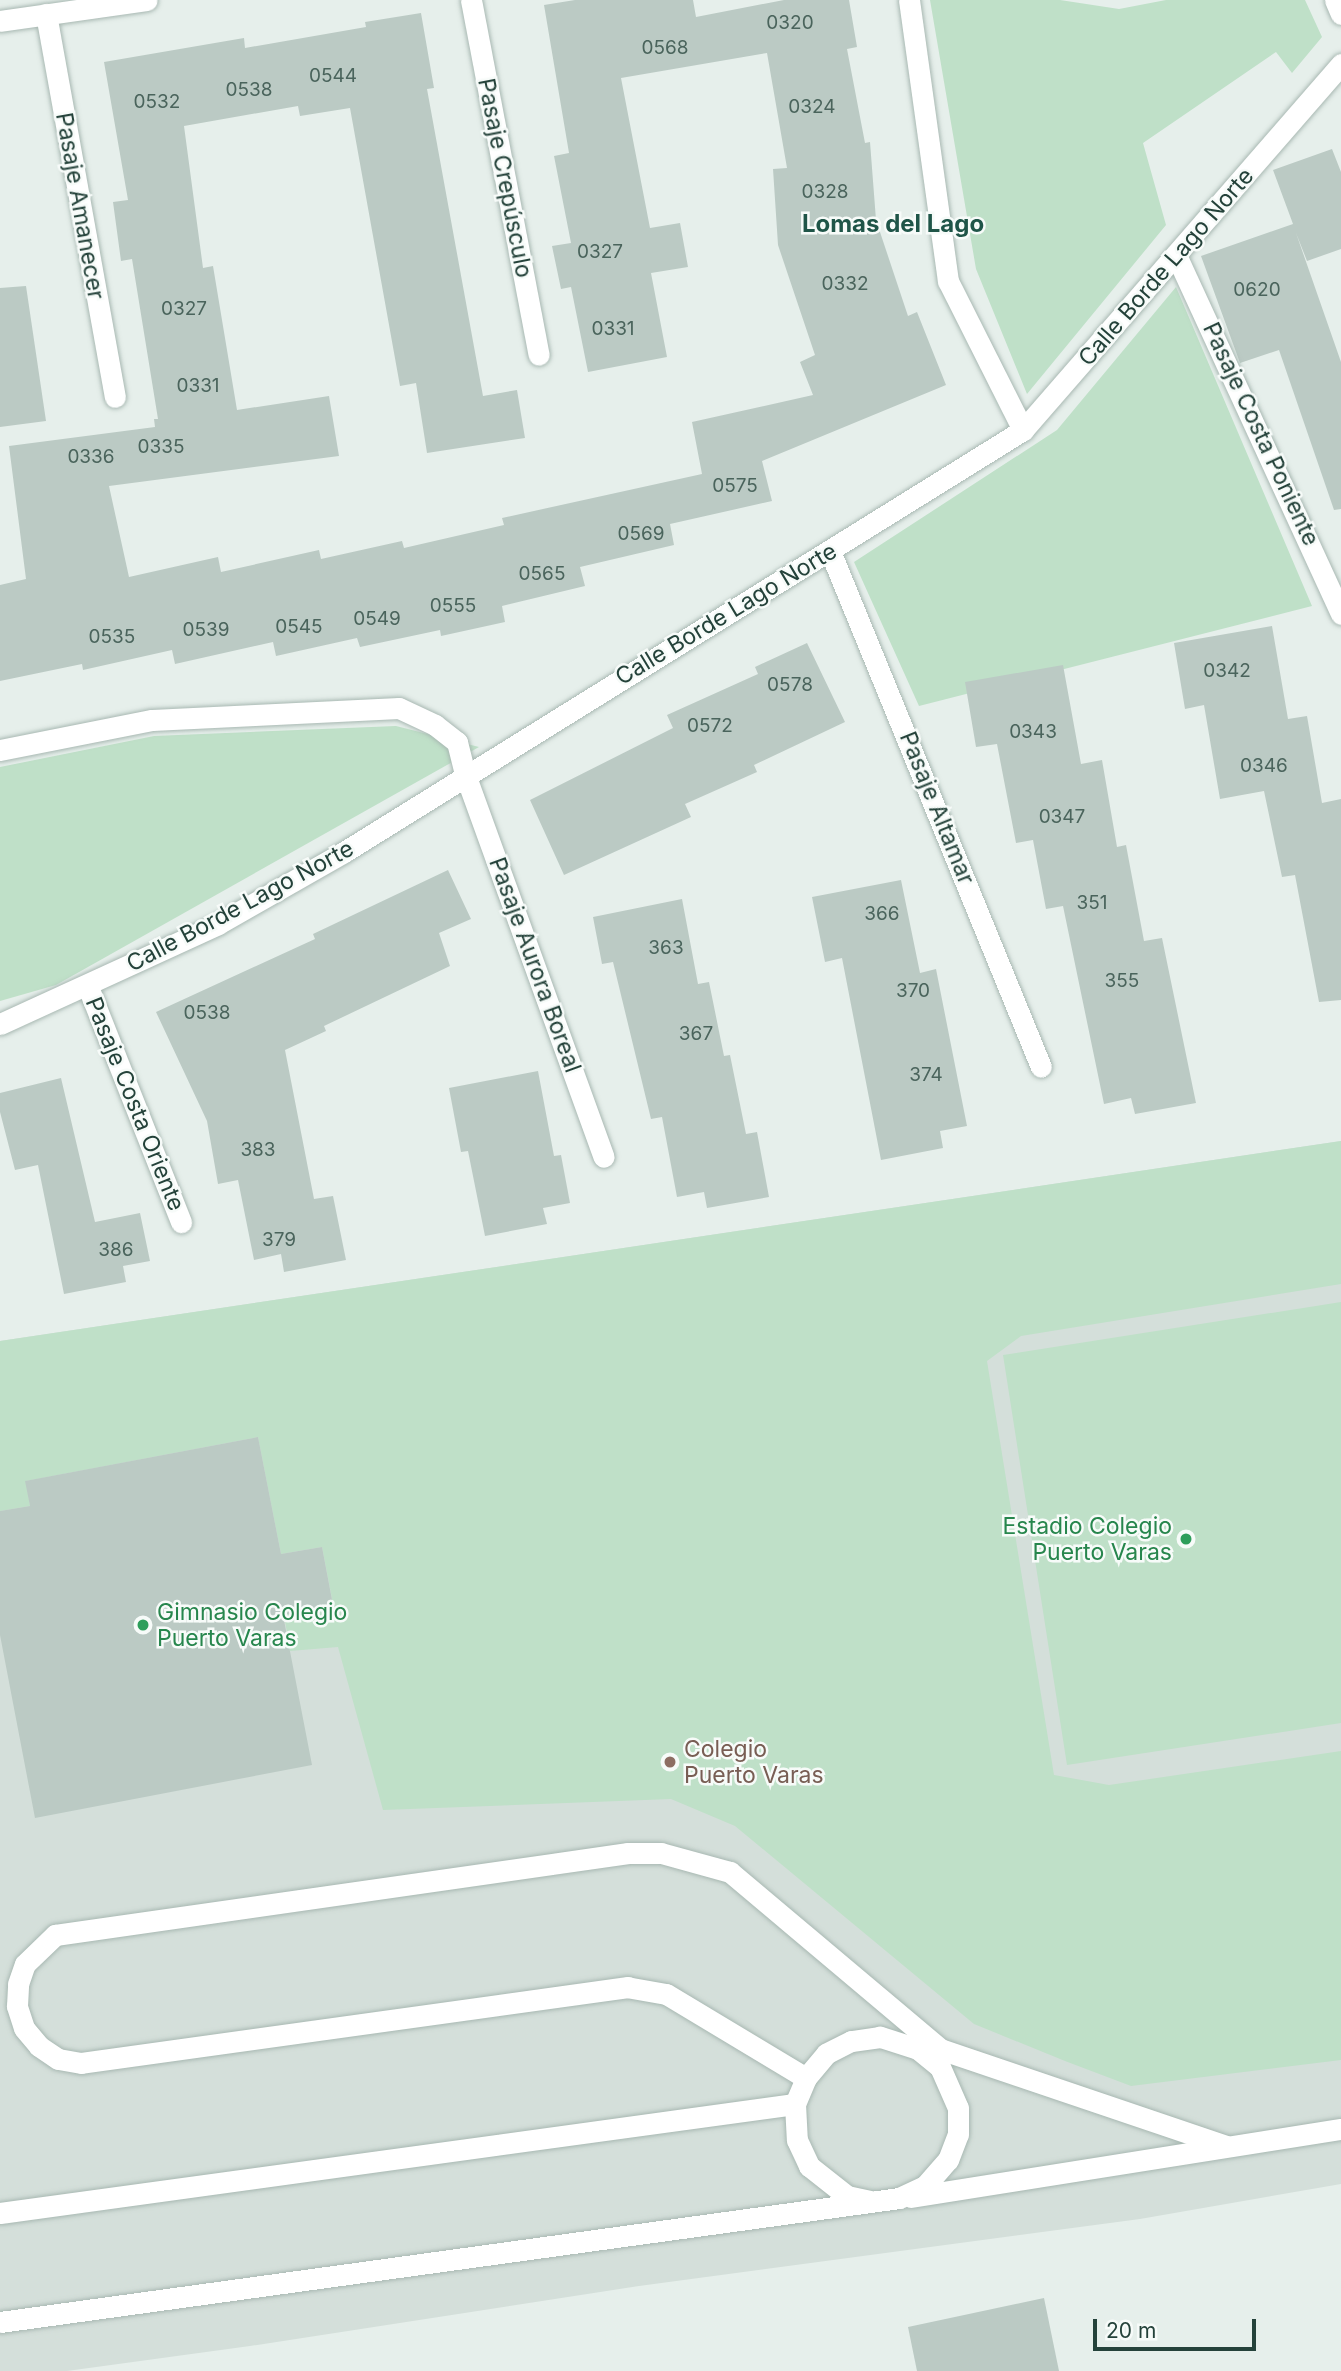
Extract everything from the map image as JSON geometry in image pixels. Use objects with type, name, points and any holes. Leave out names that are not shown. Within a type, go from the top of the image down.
[{"type":"street","points":[[0,21],[147,0]]},
{"type":"street","name":"Pasaje Crepúsculo","points":[[471,0],[539,355]]},
{"type":"street","points":[[909,0],[948,281],[1023,430]]},
{"type":"street","points":[[1335,0],[1341,14]]},
{"type":"street","name":"Pasaje Amanecer","points":[[46,14],[115,397]]},
{"type":"street","name":"Calle Borde Lago Norte","points":[[0,1024],[88,987],[218,924],[344,852],[465,774],[1023,430],[1341,64]]},
{"type":"street","name":"Pasaje Costa Poniente","points":[[1176,255],[1341,614]]},
{"type":"street","name":"Pasaje Altamar","points":[[830,551],[1041,1067]]},
{"type":"street","name":"Pasaje Aurora Boreal","points":[[0,750],[152,720],[399,708],[435,725],[457,742],[465,774],[604,1157]]},
{"type":"street","name":"Pasaje Costa Oriente","points":[[88,987],[181,1222]]},
{"type":"street","points":[[806,2078],[666,1994],[628,1987],[81,2063],[58,2059],[38,2046],[24,2028],[18,2006],[18,1984],[38,1947],[55,1935],[628,1853],[661,1853],[730,1872],[940,2049]]},
{"type":"street","points":[[871,2201],[847,2196],[809,2166],[797,2140],[795,2104],[806,2078],[826,2054],[851,2041],[880,2037],[918,2049],[940,2049],[1226,2146]]},
{"type":"street","points":[[899,2198],[925,2186],[948,2160],[958,2134],[958,2108],[949,2081],[918,2049]]},
{"type":"street","points":[[0,2213],[795,2104]]},
{"type":"street","points":[[0,2322],[899,2198],[1341,2129]]},
{"type":"shaded area","name":"Colegio Puerto Varas","points":[[1341,1141],[1341,2184],[1140,2219],[639,2286],[250,2346],[67,2371],[0,2371],[0,1341]]},
{"type":"green space","points":[[930,0],[1060,0],[1119,9],[1166,0],[1305,0],[1322,37],[1292,73],[1276,52],[1143,143],[1166,225],[1027,394],[976,269]]},
{"type":"green space","points":[[1176,287],[1312,606],[919,706],[854,562],[1057,430]]},
{"type":"green space","points":[[396,726],[479,747],[56,985],[0,1001],[0,767],[154,736]]},
{"type":"green space","points":[[1341,1141],[1341,1284],[1021,1336],[987,1361],[1054,1775],[1109,1785],[1341,1751],[1341,2060],[1131,2086],[1065,2061],[974,2024],[735,1826],[671,1799],[383,1810],[338,1647],[290,1651],[284,1615],[333,1604],[322,1547],[281,1554],[258,1437],[26,1481],[30,1506],[0,1511],[0,1341]]},
{"type":"green space","name":"Estadio Colegio Puerto Varas","points":[[1341,1302],[1341,1723],[1067,1765],[1003,1355]]},
{"type":"building","points":[[575,0],[693,0],[696,17],[784,0],[849,0],[857,47],[847,49],[865,143],[870,142],[876,220],[908,316],[917,312],[946,385],[762,461],[772,501],[670,524],[674,545],[580,567],[585,586],[502,606],[505,622],[441,636],[440,630],[360,647],[357,638],[276,656],[273,642],[175,664],[172,650],[83,670],[82,664],[0,681],[0,585],[26,579],[9,446],[155,427],[154,419],[158,419],[132,259],[121,261],[113,202],[128,200],[104,62],[244,38],[245,48],[366,27],[365,22],[421,13],[434,88],[427,89],[483,396],[517,390],[525,438],[427,453],[416,383],[400,386],[350,108],[300,116],[298,106],[184,126],[203,268],[213,266],[237,410],[329,396],[339,456],[109,486],[129,577],[218,557],[221,572],[319,550],[321,559],[402,541],[404,548],[504,525],[502,518],[702,474],[692,422],[813,395],[800,362],[815,355],[778,245],[773,169],[787,168],[767,53],[621,78],[650,228],[680,223],[688,267],[651,273],[667,357],[588,372],[571,287],[561,289],[552,246],[571,243],[554,156],[569,153],[544,5]]},
{"type":"building","points":[[1332,149],[1341,172],[1341,249],[1307,261],[1296,233],[1341,362],[1341,509],[1334,510],[1279,350],[1240,363],[1201,256],[1293,224],[1273,170]]},
{"type":"building","points":[[26,286],[46,421],[0,427],[0,288]]},
{"type":"building","points":[[1272,626],[1288,719],[1307,716],[1322,803],[1341,799],[1341,1000],[1319,1002],[1295,875],[1282,877],[1264,791],[1220,799],[1204,705],[1185,709],[1174,643]]},
{"type":"building","points":[[807,643],[845,722],[754,765],[757,772],[685,804],[691,817],[564,875],[530,800],[673,728],[667,715],[758,674],[755,667]]},
{"type":"building","points":[[1063,665],[1081,764],[1102,760],[1117,847],[1126,845],[1144,941],[1162,938],[1196,1103],[1135,1114],[1131,1098],[1104,1104],[1063,906],[1046,909],[1033,840],[1016,843],[997,744],[976,747],[965,682]]},
{"type":"building","points":[[448,870],[471,919],[439,933],[450,966],[324,1026],[326,1031],[285,1050],[314,1199],[333,1196],[346,1260],[284,1272],[281,1254],[254,1260],[238,1180],[218,1184],[207,1121],[156,1012],[315,939],[313,934]]},
{"type":"building","points":[[901,880],[920,973],[936,969],[967,1126],[940,1131],[943,1148],[881,1160],[842,958],[825,962],[812,897]]},
{"type":"building","points":[[682,899],[698,984],[709,982],[724,1056],[730,1055],[746,1134],[757,1132],[769,1197],[707,1208],[704,1192],[677,1197],[662,1117],[651,1119],[613,962],[602,964],[593,917]]},
{"type":"building","points":[[538,1071],[554,1156],[561,1155],[570,1203],[543,1208],[547,1224],[485,1236],[468,1151],[461,1152],[449,1088]]},
{"type":"building","points":[[61,1078],[95,1222],[140,1213],[150,1261],[123,1266],[126,1282],[64,1294],[38,1165],[15,1170],[0,1112],[0,1093]]},
{"type":"building","name":"Gimnasio Colegio Puerto Varas","points":[[258,1437],[281,1554],[322,1547],[333,1605],[283,1615],[312,1765],[35,1818],[0,1635],[0,1511],[30,1506],[25,1481]]},
{"type":"building","points":[[1044,2298],[1059,2371],[917,2371],[908,2327]]},
{"type":"place","name":"Estadio Colegio Puerto Varas","points":[[1186,1539]]},
{"type":"place","name":"Gimnasio Colegio Puerto Varas","points":[[143,1625]]},
{"type":"place","name":"Colegio Puerto Varas","points":[[670,1762]]},
{"type":"district","name":"Lomas del Lago","points":[[893,224]]}]
